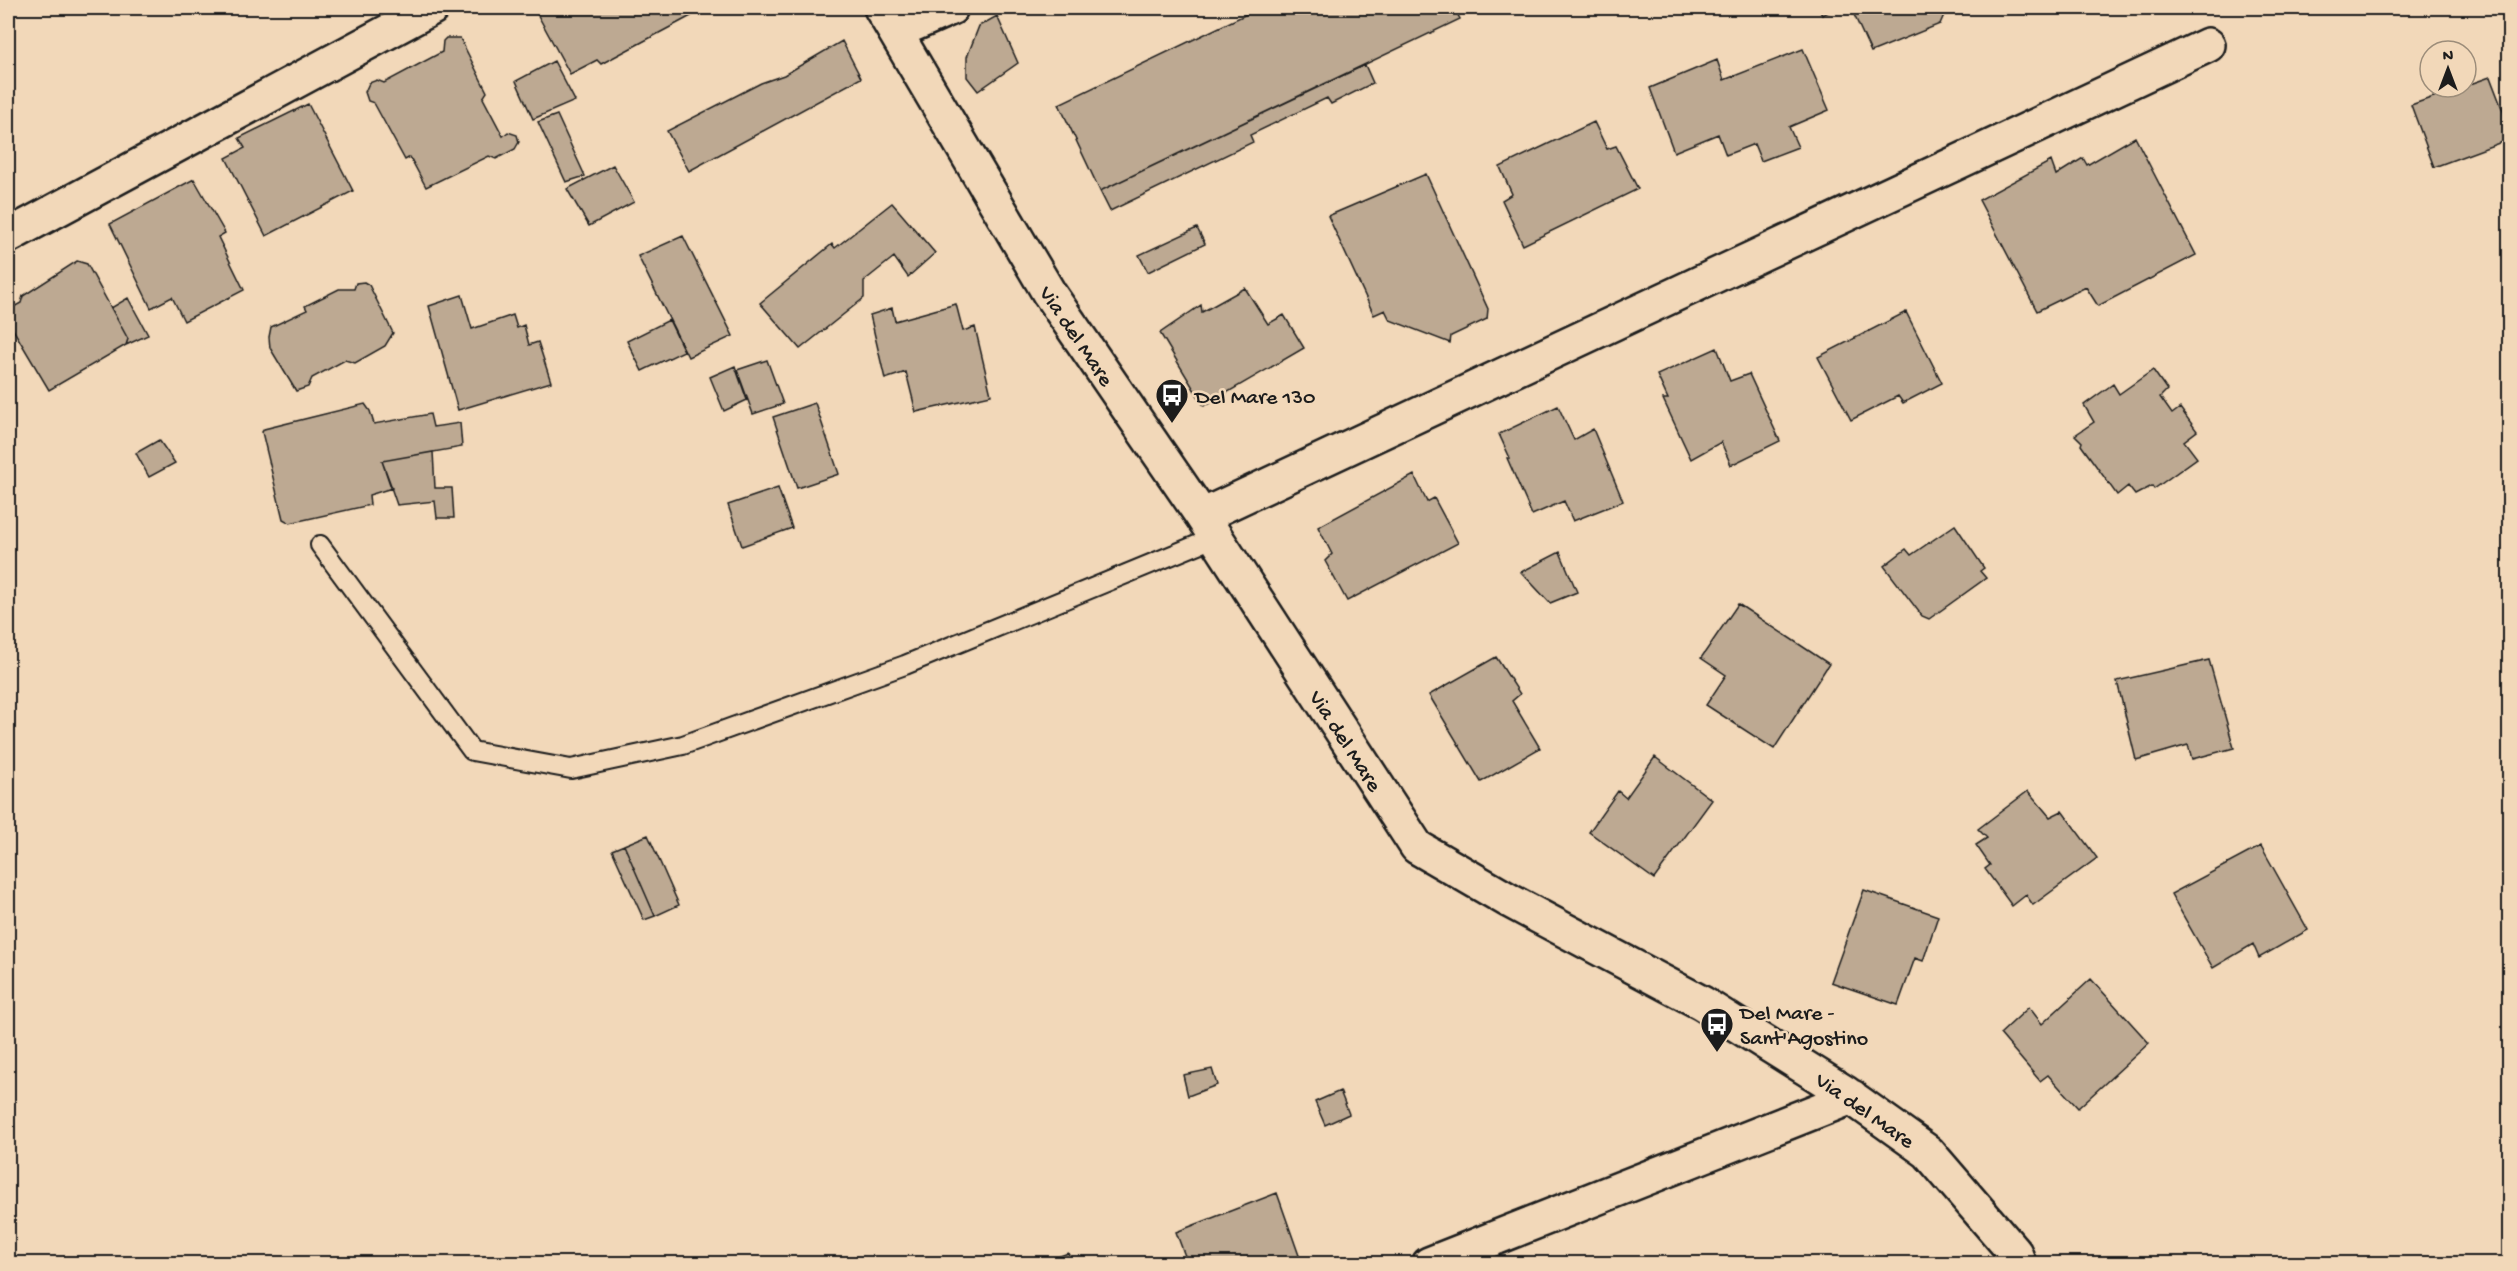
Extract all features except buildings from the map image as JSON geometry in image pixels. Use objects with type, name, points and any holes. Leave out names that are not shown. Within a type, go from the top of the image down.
[{"type":"street","points":[[8,236],[432,8]]},
{"type":"street","points":[[889,20],[951,8]]},
{"type":"street","name":"Via del Mare","points":[[889,20],[1049,293],[1209,526],[1417,847],[1510,901],[1702,1003],[1852,1097],[1928,1152],[2015,1253],[2019,1263]]},
{"type":"street","points":[[1209,526],[2208,45]]},
{"type":"street","points":[[1429,1263],[1852,1097]]},
{"type":"lane","points":[[320,545],[472,750],[572,769],[683,744],[894,669],[1209,526]]},
{"type":"place","name":"Del Mare 130","points":[[1172,424]]},
{"type":"place","name":"Del Mare - Sant'Agostino","points":[[1717,1053]]}]
